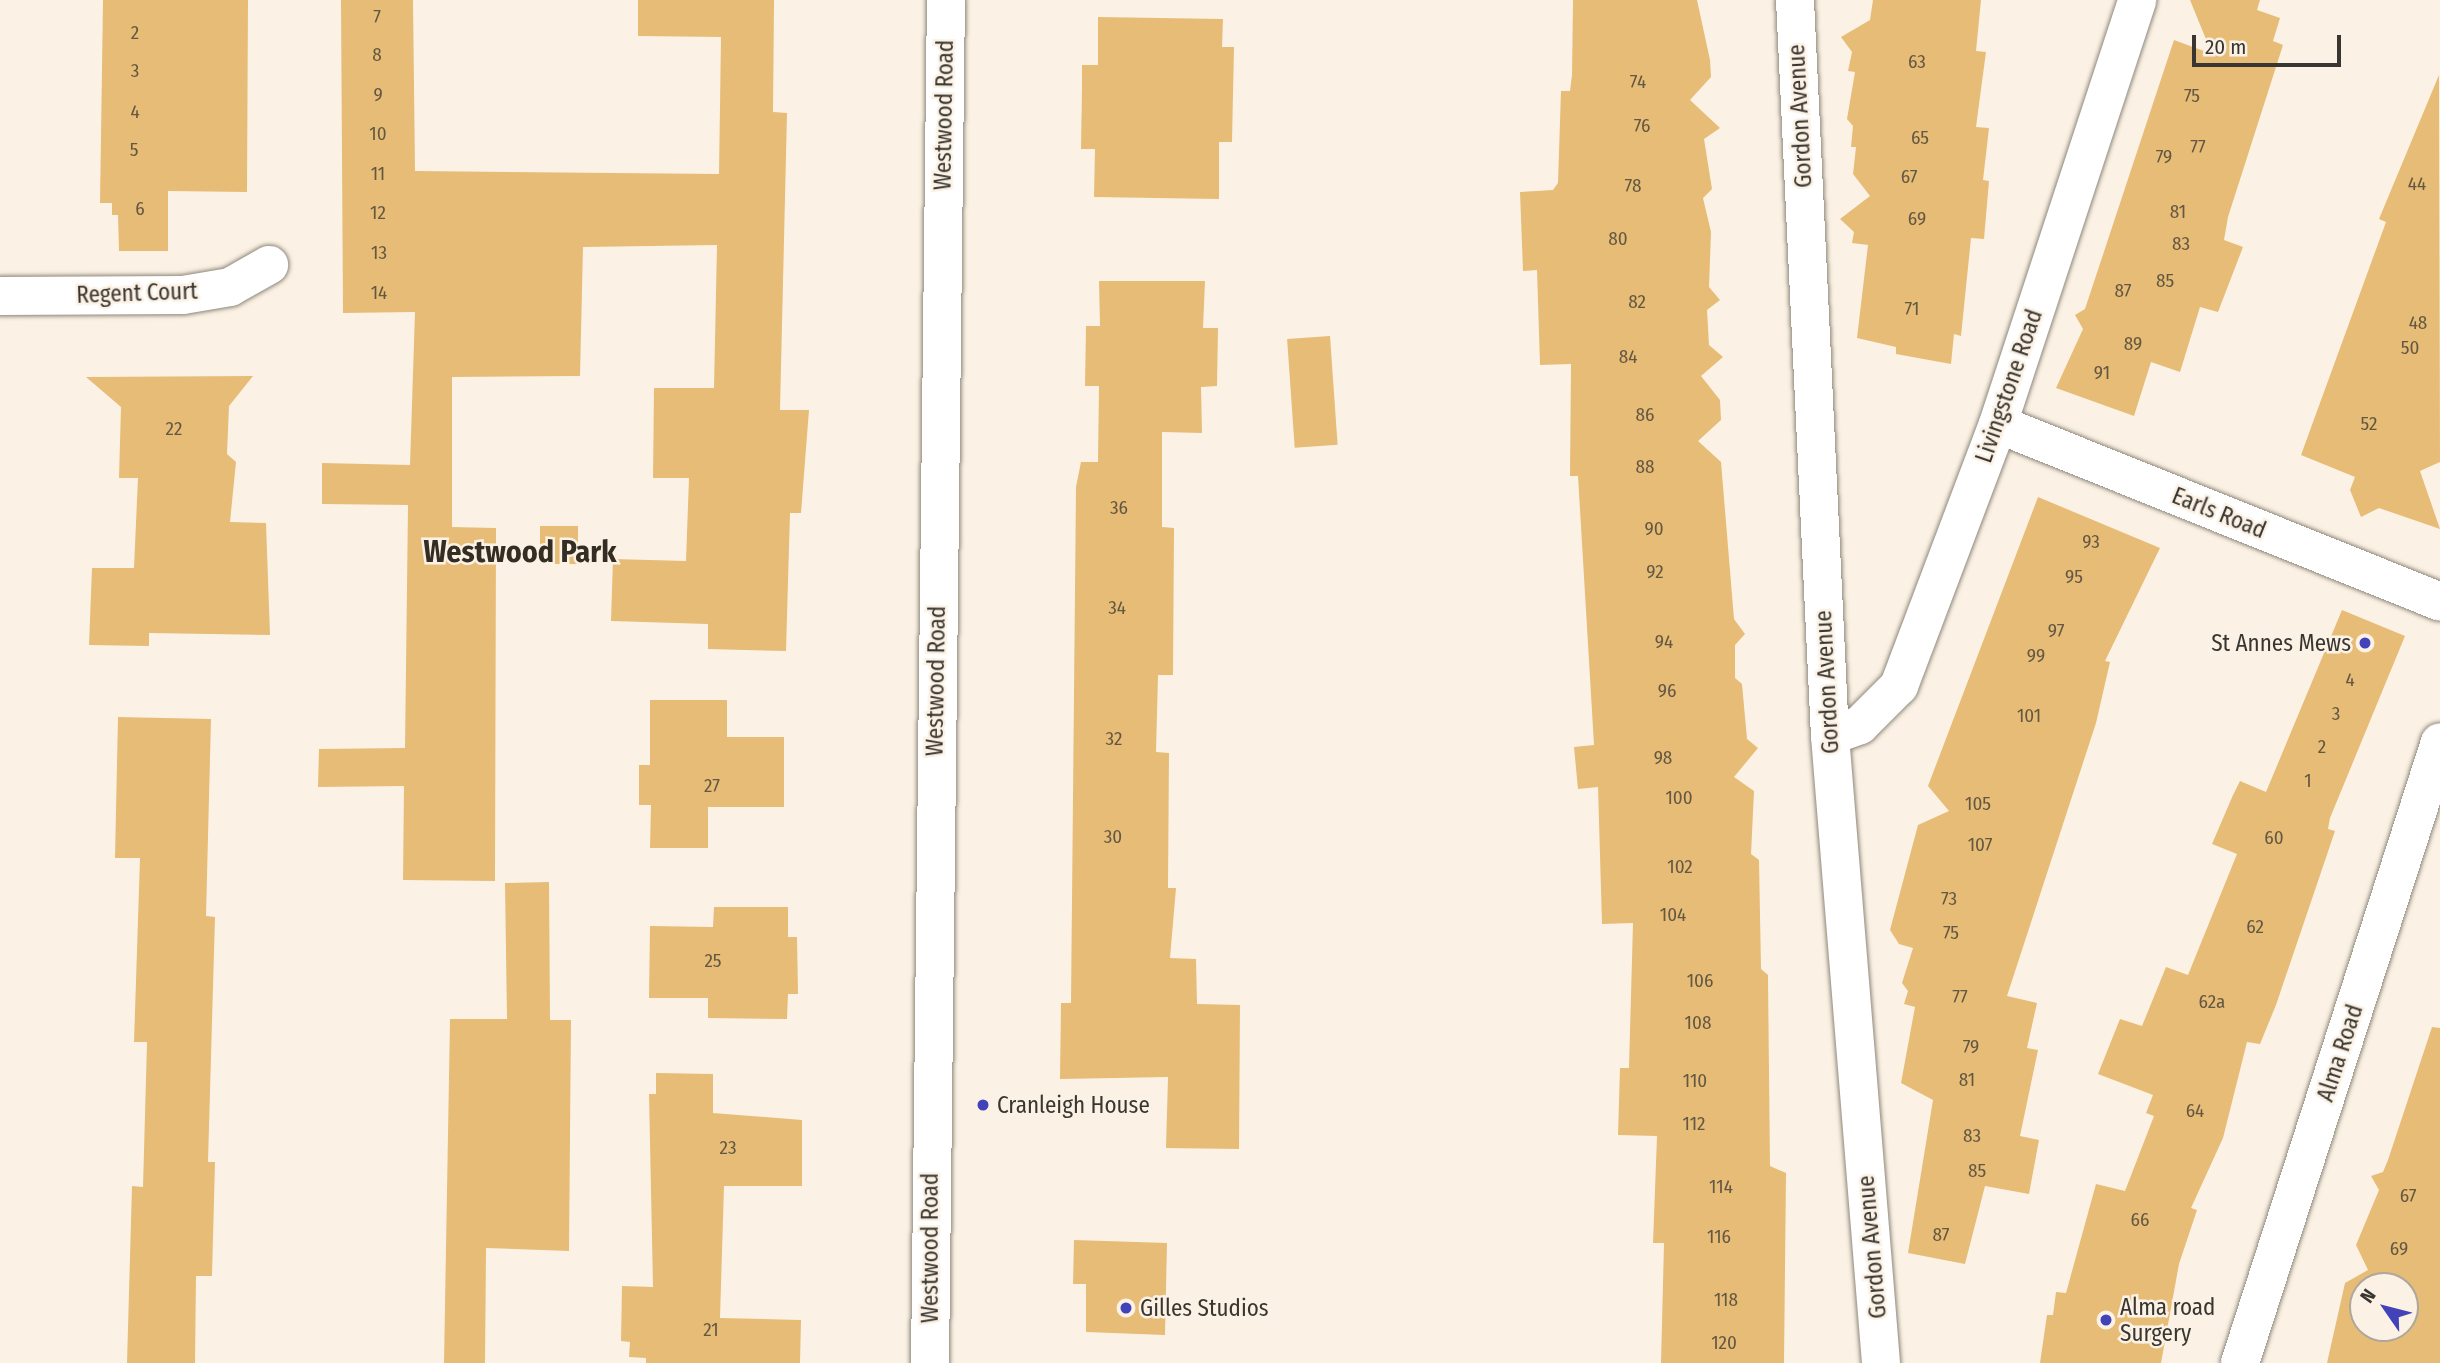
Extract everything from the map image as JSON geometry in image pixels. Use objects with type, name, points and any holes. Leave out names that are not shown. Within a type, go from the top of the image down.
[{"type":"street","name":"Westwood Road","points":[[930,1363],[946,0]]},
{"type":"street","name":"Gordon Avenue","points":[[1795,0],[1829,736],[1881,1363]]},
{"type":"street","name":"Livingstone Road","points":[[1829,736],[1860,725],[1899,686],[1997,424],[2137,0]]},
{"type":"street","name":"Regent Court","points":[[0,296],[183,295],[230,287],[269,265]]},
{"type":"street","name":"Earls Road","points":[[1997,424],[2440,602]]},
{"type":"street","name":"Alma Road","points":[[2240,1363],[2440,742]]},
{"type":"building","points":[[103,0],[248,0],[247,192],[168,191],[168,251],[119,251],[118,215],[112,215],[112,203],[100,203]]},
{"type":"building","points":[[341,0],[413,0],[415,171],[719,174],[721,37],[638,36],[638,0],[774,0],[773,112],[787,113],[780,410],[809,410],[801,513],[790,513],[786,651],[708,649],[708,624],[611,621],[613,559],[686,561],[689,478],[653,478],[654,388],[714,388],[717,245],[583,247],[580,376],[452,377],[452,527],[496,528],[495,881],[403,880],[404,786],[318,787],[319,749],[405,748],[408,505],[322,504],[322,463],[410,465],[415,312],[343,313]]},
{"type":"building","points":[[1573,0],[1697,0],[1710,60],[1711,77],[1690,100],[1720,128],[1704,139],[1712,189],[1703,198],[1711,232],[1709,287],[1720,300],[1707,310],[1709,345],[1723,357],[1701,376],[1720,400],[1721,420],[1698,441],[1721,462],[1734,619],[1745,634],[1735,645],[1735,678],[1742,684],[1747,739],[1758,748],[1734,777],[1754,791],[1751,854],[1759,860],[1761,969],[1768,975],[1770,1166],[1786,1173],[1784,1363],[1661,1363],[1664,1243],[1653,1243],[1657,1136],[1618,1135],[1620,1068],[1629,1068],[1633,923],[1602,924],[1598,787],[1578,789],[1574,747],[1594,745],[1578,476],[1570,476],[1571,364],[1540,365],[1537,270],[1523,271],[1520,192],[1553,190],[1558,183],[1561,91],[1570,91],[1572,75]]},
{"type":"building","points":[[1873,0],[1981,0],[1976,51],[1986,52],[1976,127],[1989,128],[1983,180],[1989,181],[1984,239],[1971,238],[1961,336],[1954,334],[1951,364],[1896,354],[1896,347],[1857,338],[1868,245],[1852,243],[1854,232],[1840,219],[1870,196],[1853,174],[1856,147],[1851,147],[1853,126],[1847,119],[1855,72],[1848,71],[1852,52],[1841,37],[1870,20]]},
{"type":"building","points":[[2190,0],[2260,0],[2257,10],[2280,18],[2273,41],[2283,45],[2228,217],[2224,240],[2243,247],[2218,312],[2200,307],[2180,372],[2151,362],[2134,416],[2056,388],[2083,329],[2075,315],[2085,309],[2174,40],[2212,54]]},
{"type":"building","points":[[1098,17],[1223,19],[1222,47],[1234,47],[1232,142],[1219,142],[1219,199],[1094,197],[1095,149],[1081,149],[1082,65],[1098,65]]},
{"type":"building","points":[[2439,75],[2440,462],[2420,471],[2440,529],[2379,508],[2361,517],[2350,490],[2355,477],[2301,455],[2386,222],[2379,219]]},
{"type":"building","points":[[1099,281],[1205,281],[1203,328],[1218,328],[1217,386],[1201,387],[1202,433],[1162,432],[1162,527],[1174,528],[1173,675],[1158,675],[1156,752],[1169,753],[1168,888],[1176,888],[1170,958],[1196,959],[1197,1004],[1240,1005],[1239,1149],[1166,1148],[1168,1077],[1060,1079],[1061,1003],[1071,1003],[1076,487],[1081,462],[1098,462],[1099,386],[1085,386],[1086,326],[1100,326]]},
{"type":"building","points":[[1330,336],[1338,445],[1295,448],[1287,339]]},
{"type":"building","points":[[253,376],[229,406],[227,454],[236,462],[230,522],[266,523],[270,635],[149,633],[149,646],[89,645],[92,568],[134,568],[138,478],[119,478],[121,407],[86,377]]},
{"type":"building","points":[[2038,497],[2160,548],[2105,661],[2110,662],[2096,723],[2007,996],[2037,1003],[2027,1048],[2038,1050],[2020,1136],[2039,1140],[2029,1194],[1985,1186],[1965,1264],[1908,1253],[1933,1100],[1901,1083],[1915,1007],[1904,1004],[1908,991],[1902,983],[1913,948],[1899,944],[1890,930],[1918,825],[1949,811],[1928,786]]},
{"type":"building","points":[[540,526],[578,526],[578,564],[540,564]]},
{"type":"building","points":[[2342,610],[2405,636],[2330,818],[2328,829],[2335,831],[2276,1005],[2260,1044],[2247,1042],[2223,1138],[2191,1208],[2197,1210],[2179,1264],[2161,1363],[2040,1363],[2047,1315],[2053,1315],[2056,1292],[2066,1293],[2096,1184],[2125,1191],[2154,1116],[2146,1113],[2153,1095],[2098,1074],[2120,1019],[2142,1026],[2166,967],[2188,975],[2237,854],[2212,844],[2240,781],[2266,792]]},
{"type":"building","points":[[650,700],[727,700],[727,737],[784,737],[784,807],[708,807],[708,848],[650,848],[651,805],[639,805],[639,765],[650,765]]},
{"type":"building","points":[[118,717],[211,719],[206,916],[215,917],[208,1162],[215,1162],[212,1276],[196,1276],[195,1363],[127,1363],[132,1186],[143,1187],[147,1042],[134,1042],[140,858],[115,858]]},
{"type":"building","points":[[549,882],[550,1020],[571,1020],[569,1251],[486,1248],[485,1363],[444,1363],[450,1019],[507,1019],[505,883]]},
{"type":"building","points":[[714,907],[788,907],[788,937],[797,937],[798,994],[788,994],[787,1019],[708,1018],[708,998],[649,998],[650,926],[713,927]]},
{"type":"building","points":[[2432,1027],[2440,1028],[2440,1363],[2327,1363],[2345,1283],[2349,1281],[2349,1342],[2419,1342],[2419,1272],[2364,1272],[2368,1270],[2356,1245],[2379,1190],[2371,1176],[2383,1172]]},
{"type":"building","points":[[656,1073],[713,1074],[713,1113],[802,1120],[802,1186],[724,1186],[720,1318],[801,1320],[800,1363],[646,1363],[646,1358],[629,1357],[630,1342],[621,1341],[622,1286],[653,1287],[649,1094],[656,1094]]},
{"type":"building","name":"Gilles Studios","points":[[1074,1240],[1167,1243],[1165,1335],[1086,1332],[1086,1284],[1073,1284]]},
{"type":"place","name":"St Annes Mews","points":[[2365,643]]},
{"type":"place","name":"Cranleigh House","points":[[983,1105]]},
{"type":"place","name":"Gilles Studios","points":[[1126,1308]]},
{"type":"place","name":"Alma road Surgery","points":[[2106,1320]]},
{"type":"district","name":"Westwood Park","points":[[520,552]]}]
